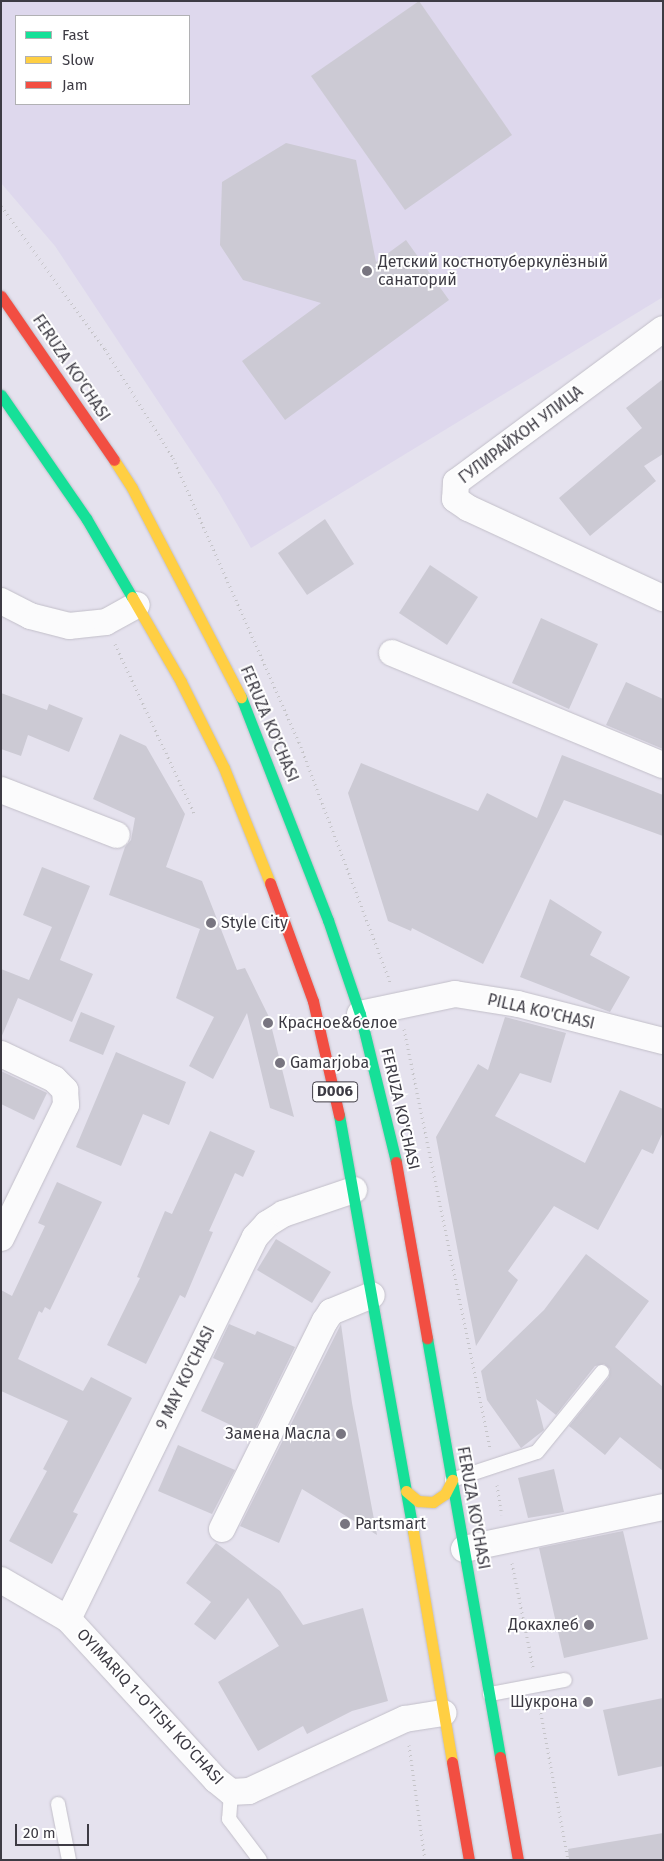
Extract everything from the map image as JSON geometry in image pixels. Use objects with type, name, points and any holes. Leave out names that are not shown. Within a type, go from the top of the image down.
[{"type":"main road","name":"FERUZA KO'CHASI","points":[[1,296],[65,386],[132,488],[214,639],[266,756],[360,1014],[400,1180],[518,1860]]},
{"type":"main road","name":"D006","points":[[1,394],[86,518],[182,682],[224,768],[295,948],[313,1000],[332,1073],[354,1190],[469,1860]]},
{"type":"main road","points":[[406,1491],[418,1501],[433,1502],[445,1494],[452,1480]]},
{"type":"street","name":"ГУЛИРАЙХОН УЛИЦА","points":[[663,330],[456,482],[455,499],[468,508],[663,598]]},
{"type":"street","points":[[1,601],[50,622],[88,626],[106,622],[137,604]]},
{"type":"street","points":[[392,653],[663,766]]},
{"type":"street","points":[[1,790],[117,835]]},
{"type":"street","name":"PILLA KO'CHASI","points":[[360,1014],[455,994],[518,1004],[663,1041]]},
{"type":"street","points":[[1,1054],[54,1079],[65,1090],[66,1105],[1,1238]]},
{"type":"street","name":"9 MAY KO'CHASI","points":[[68,1619],[255,1237],[267,1224],[283,1214],[354,1190]]},
{"type":"street","points":[[222,1529],[325,1321],[331,1312],[372,1295]]},
{"type":"street","points":[[464,1549],[663,1507]]},
{"type":"street","name":"OYIMARIQ 1-O'TISH KO'CHASI","points":[[1,1580],[68,1619],[216,1780],[231,1792],[249,1791],[405,1719],[444,1713]]},
{"type":"lane","points":[[452,1480],[537,1452],[602,1372]]},
{"type":"lane","points":[[490,1694],[565,1680]]},
{"type":"lane","points":[[231,1792],[229,1819],[260,1860]]},
{"type":"lane","points":[[58,1804],[69,1860]]},
{"type":"path","points":[[106,622],[195,815]]},
{"type":"path","points":[[536,1685],[568,1860]]},
{"type":"path","points":[[405,1719],[425,1860]]},
{"type":"shaded area","name":"Детский костнотуберкулёзный санаторий","points":[[1,1],[663,1],[663,297],[251,548],[219,493],[55,246],[1,183]]},
{"type":"building","points":[[419,1],[512,135],[405,210],[311,76]]},
{"type":"building","points":[[286,143],[356,160],[376,262],[406,240],[449,300],[285,420],[242,361],[321,303],[243,280],[220,245],[222,182]]},
{"type":"building","points":[[663,379],[663,454],[644,466],[656,481],[590,536],[559,498],[642,428],[626,408]]},
{"type":"building","points":[[325,519],[354,564],[307,595],[278,553]]},
{"type":"building","points":[[430,565],[478,597],[447,645],[399,613]]},
{"type":"building","points":[[541,618],[598,644],[569,709],[512,683]]},
{"type":"building","points":[[626,682],[663,699],[663,749],[606,725]]},
{"type":"building","points":[[1,693],[47,710],[49,704],[83,718],[69,752],[28,735],[21,756],[1,749]]},
{"type":"building","points":[[120,734],[146,746],[185,814],[166,867],[202,881],[237,970],[245,968],[269,1017],[294,1117],[270,1108],[247,1013],[213,1079],[189,1066],[214,1017],[176,998],[200,929],[109,895],[125,847],[131,840],[135,818],[93,799]]},
{"type":"building","points":[[562,755],[663,795],[663,836],[564,800],[483,964],[412,928],[411,931],[388,921],[348,793],[361,763],[478,811],[487,793],[537,818]]},
{"type":"building","points":[[42,867],[90,886],[60,960],[93,974],[72,1022],[18,998],[1,1038],[1,969],[29,980],[52,927],[23,915]]},
{"type":"building","points":[[550,899],[602,932],[590,955],[630,977],[610,1012],[520,977]]},
{"type":"building","points":[[81,1012],[115,1026],[103,1055],[69,1041]]},
{"type":"building","points":[[505,1017],[566,1033],[551,1083],[520,1073],[495,1116],[585,1163],[620,1090],[663,1109],[663,1132],[653,1154],[642,1149],[598,1230],[554,1206],[508,1271],[518,1280],[476,1346],[436,1137],[478,1064],[488,1070]]},
{"type":"building","points":[[116,1052],[186,1082],[169,1125],[143,1114],[121,1166],[76,1147]]},
{"type":"building","points":[[1,1071],[47,1093],[34,1120],[1,1104]]},
{"type":"building","points":[[210,1131],[255,1151],[243,1177],[235,1173],[209,1231],[213,1232],[185,1298],[180,1295],[146,1364],[107,1345],[140,1278],[137,1277],[165,1211],[172,1214]]},
{"type":"building","points":[[57,1182],[102,1202],[50,1310],[45,1307],[42,1313],[39,1311],[18,1359],[83,1391],[91,1377],[132,1398],[73,1512],[78,1514],[52,1564],[9,1541],[47,1471],[43,1469],[68,1421],[1,1391],[1,1290],[12,1296],[45,1226],[38,1223]]},
{"type":"building","points":[[276,1239],[331,1272],[312,1303],[257,1270]]},
{"type":"building","points":[[586,1254],[649,1301],[615,1347],[663,1387],[663,1471],[620,1437],[605,1455],[569,1426],[609,1377],[610,1369],[604,1364],[595,1366],[556,1415],[536,1399],[544,1430],[521,1448],[487,1400],[481,1371],[544,1310]]},
{"type":"building","points":[[229,1324],[255,1335],[257,1331],[295,1347],[252,1435],[201,1411],[224,1363],[213,1358]]},
{"type":"building","points":[[341,1324],[352,1403],[377,1535],[302,1489],[279,1543],[240,1526]]},
{"type":"building","points":[[178,1445],[235,1470],[212,1514],[158,1491]]},
{"type":"building","points":[[554,1469],[564,1512],[528,1518],[518,1478]]},
{"type":"building","points":[[623,1531],[648,1639],[564,1658],[539,1548]]},
{"type":"building","points":[[216,1543],[280,1591],[303,1625],[363,1608],[388,1701],[352,1711],[307,1734],[303,1726],[258,1751],[218,1682],[279,1646],[248,1598],[215,1640],[194,1624],[211,1602],[186,1583]]},
{"type":"building","points":[[663,1698],[663,1766],[618,1776],[603,1710]]},
{"type":"building","points":[[663,1833],[663,1860],[569,1860],[568,1849]]},
{"type":"traffic: fast","points":[[1,395],[86,518],[132,597]]},
{"type":"traffic: fast","points":[[241,697],[328,920],[360,1014],[396,1162]]},
{"type":"traffic: fast","points":[[339,1115],[413,1531]]},
{"type":"traffic: fast","points":[[427,1338],[500,1757]]},
{"type":"traffic: slow","points":[[114,460],[132,488],[241,697]]},
{"type":"traffic: slow","points":[[132,597],[181,682],[224,768],[270,883]]},
{"type":"traffic: slow","points":[[406,1491],[418,1501],[433,1502],[445,1494],[452,1480]]},
{"type":"traffic: slow","points":[[413,1531],[452,1762]]},
{"type":"traffic: jam","points":[[1,296],[114,460]]},
{"type":"traffic: jam","points":[[270,883],[313,1001],[339,1115]]},
{"type":"traffic: jam","points":[[396,1162],[427,1338]]},
{"type":"traffic: jam","points":[[500,1757],[518,1860]]},
{"type":"traffic: jam","points":[[452,1762],[469,1860]]},
{"type":"place","name":"Детский костнотуберкулёзный санаторий","points":[[367,271]]},
{"type":"place","name":"Style City","points":[[211,923]]},
{"type":"place","name":"Красное&белое","points":[[268,1023]]},
{"type":"place","name":"Gamarjoba","points":[[280,1063]]},
{"type":"place","name":"Замена Масла","points":[[341,1434]]},
{"type":"place","name":"Partsmart","points":[[345,1524]]},
{"type":"place","name":"Докахлеб","points":[[589,1625]]},
{"type":"place","name":"Шукрона","points":[[588,1702]]}]
